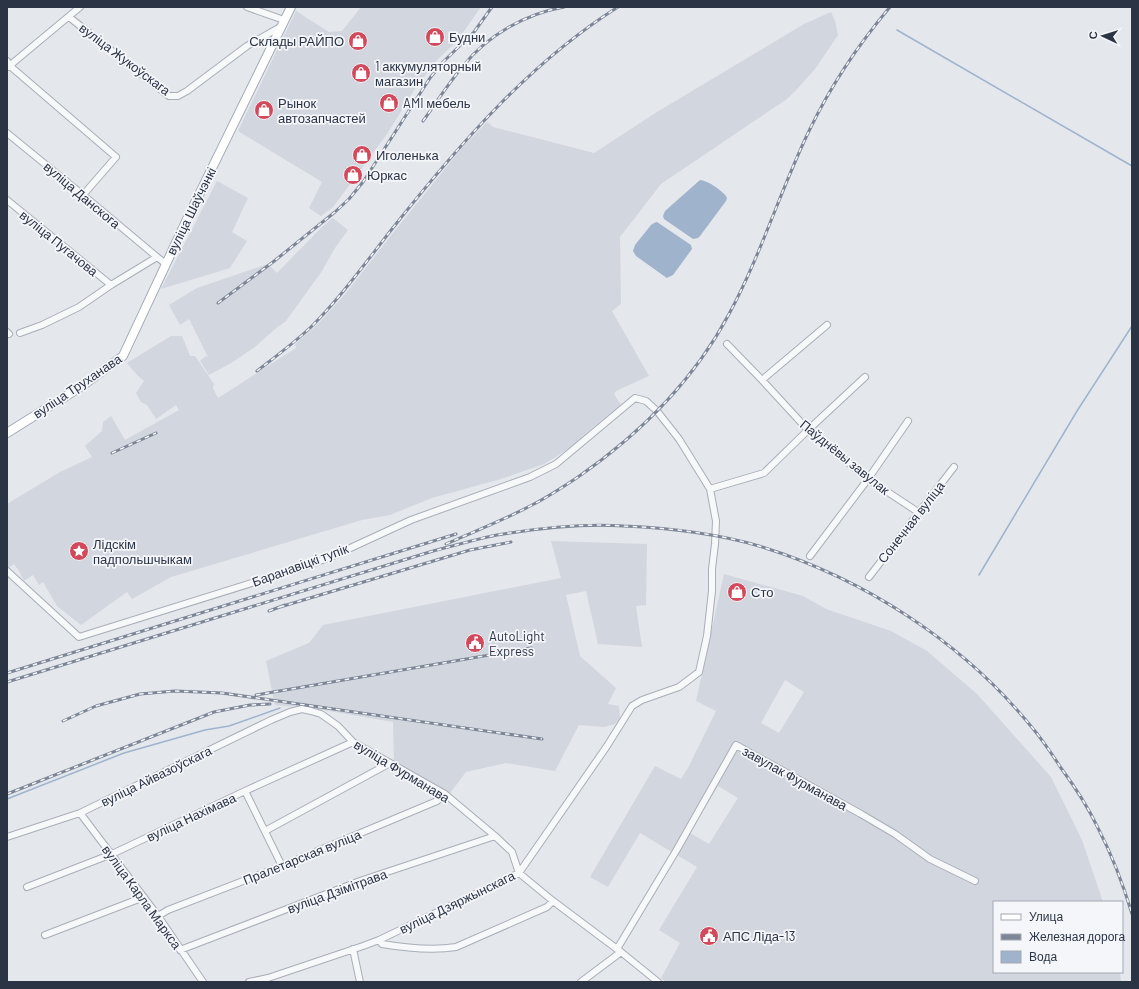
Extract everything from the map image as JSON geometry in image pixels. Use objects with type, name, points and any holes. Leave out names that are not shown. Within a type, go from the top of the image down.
[{"type":"main road","name":"вуліца Шаўчэнкі","points":[[166,264],[291,7]]},
{"type":"main road","name":"вуліца Труханава","points":[[7,433],[82,386],[123,356],[166,264]]},
{"type":"street","points":[[80,7],[8,65],[116,157],[83,195]]},
{"type":"street","points":[[247,7],[283,23]]},
{"type":"street","name":"вуліца Жукоўскага","points":[[69,17],[169,96],[178,96],[187,91],[247,46],[283,23]]},
{"type":"street","name":"вуліца Данскога","points":[[7,133],[157,257]]},
{"type":"street","name":"вуліца Пугачова","points":[[7,200],[111,285]]},
{"type":"street","name":"вуліца Шаўчэнкі","points":[[20,333],[42,325],[79,308],[111,285],[157,257],[166,264]]},
{"type":"street","points":[[762,380],[827,325]]},
{"type":"street","name":"Паўднёвы завулак","points":[[727,344],[808,430],[868,479],[918,512]]},
{"type":"street","points":[[710,489],[764,473],[865,377]]},
{"type":"street","name":"Баранавіцкі тупік","points":[[7,571],[79,636],[318,562],[411,520],[530,477],[556,464],[635,398],[646,401],[657,411],[679,439],[710,489]]},
{"type":"street","points":[[810,556],[868,479],[908,421]]},
{"type":"street","name":"Сонечная вуліца","points":[[869,577],[954,467]]},
{"type":"street","name":"вуліца Дзяржынскага","points":[[249,982],[268,978],[379,940],[519,873],[607,746],[632,706],[642,700],[679,687],[699,672],[707,636],[715,544],[716,521],[710,489]]},
{"type":"street","name":"вуліца Фурманава","points":[[302,709],[321,714],[338,726],[353,742],[445,794],[512,852],[519,873]]},
{"type":"street","name":"вуліца Айвазоўскага","points":[[7,837],[80,813],[271,720],[302,709]]},
{"type":"street","name":"вуліца Нахімава","points":[[27,887],[112,854],[353,742]]},
{"type":"street","name":"завулак Фурманава","points":[[619,950],[736,746],[861,814],[895,834],[930,859],[975,881]]},
{"type":"street","points":[[265,830],[390,763]]},
{"type":"street","points":[[245,791],[282,866]]},
{"type":"street","name":"Пралетарская вуліца","points":[[158,916],[168,910],[282,866],[437,801],[445,794]]},
{"type":"street","name":"вуліца Карла Маркса","points":[[80,813],[158,916],[203,982]]},
{"type":"street","name":"вуліца Дзімітрава","points":[[180,950],[360,881],[495,836]]},
{"type":"street","points":[[519,873],[553,901],[619,950],[657,982]]},
{"type":"street","points":[[45,935],[144,897]]},
{"type":"street","points":[[379,940],[382,944],[391,945],[430,948],[456,947],[547,907],[553,901]]},
{"type":"street","points":[[353,950],[360,982]]},
{"type":"street","points":[[581,982],[619,950]]},
{"type":"shaded area","points":[[361,7],[481,7],[457,41],[439,58],[416,87],[387,134],[333,207],[321,216],[309,208],[322,182],[238,131],[296,11],[329,32],[342,31]]},
{"type":"shaded area","points":[[831,12],[835,21],[838,35],[815,69],[799,87],[787,99],[661,184],[620,237],[621,304],[612,311],[649,376],[616,391],[614,394],[621,405],[586,433],[575,444],[544,464],[501,479],[432,498],[390,515],[362,520],[171,577],[132,599],[127,592],[81,625],[57,606],[43,582],[39,585],[33,575],[24,581],[14,564],[7,569],[7,504],[60,472],[92,457],[85,446],[102,431],[103,422],[111,416],[125,440],[179,410],[176,405],[156,419],[147,405],[141,402],[136,393],[144,381],[127,363],[171,336],[182,336],[190,356],[195,356],[214,384],[213,388],[218,398],[296,348],[295,344],[319,323],[346,293],[461,149],[487,122],[493,127],[594,153],[657,112],[804,24]]},
{"type":"shaded area","points":[[217,181],[248,198],[232,232],[247,241],[230,268],[161,289]]},
{"type":"shaded area","points":[[333,218],[348,230],[335,248],[322,271],[286,321],[255,347],[209,375],[200,361],[206,356],[208,357],[189,319],[180,325],[169,305],[197,288],[268,264],[277,273],[322,227]]},
{"type":"shaded area","points":[[551,541],[647,544],[646,605],[636,606],[642,647],[598,644],[586,591],[566,595],[580,656],[616,688],[608,704],[619,706],[620,718],[615,724],[604,727],[579,725],[555,771],[506,763],[466,772],[444,801],[394,763],[393,722],[312,708],[275,705],[266,661],[309,643],[323,625],[561,578]]},
{"type":"shaded area","points":[[724,574],[803,596],[826,609],[891,631],[927,651],[977,694],[1051,777],[1082,840],[1103,901],[993,901],[993,973],[1120,973],[1121,982],[666,982],[661,978],[680,943],[659,930],[697,867],[640,833],[608,887],[590,877],[655,766],[681,779],[716,711],[696,701]],"holes":[[[785,680],[804,692],[779,733],[761,723]],[[718,786],[738,798],[709,844],[690,833]]]},
{"type":"water","points":[[700,180],[715,187],[727,198],[700,236],[693,239],[664,219],[663,216],[665,211]]},
{"type":"water","points":[[657,222],[691,245],[692,249],[673,275],[667,278],[636,256],[633,251],[635,245],[651,225]]},
{"type":"waterway","points":[[897,30],[1132,166]]},
{"type":"waterway","points":[[979,575],[1077,411],[1132,326]]},
{"type":"waterway","points":[[7,799],[124,753],[205,730],[229,726],[280,708]]},
{"type":"railway","points":[[218,303],[273,262],[349,199],[363,182],[430,78],[443,62],[474,32],[492,7]]},
{"type":"railway","points":[[423,121],[458,73],[473,55],[484,45],[508,28],[521,21],[549,10],[564,7]]},
{"type":"railway","points":[[257,371],[298,339],[322,316],[442,168],[496,108],[554,54],[585,29],[618,7]]},
{"type":"railway","points":[[446,544],[500,521],[538,502],[578,477],[623,443],[664,404],[682,383],[715,338],[729,314],[751,269],[809,131],[826,98],[856,51],[890,7]]},
{"type":"railway","points":[[112,453],[156,433]]},
{"type":"railway","points":[[7,682],[433,551],[481,538],[529,530],[592,525],[641,527],[709,534],[759,546],[798,559],[836,576],[908,616],[973,666],[1003,695],[1034,730],[1047,746],[1081,797],[1108,849],[1132,914]]},
{"type":"railway","points":[[7,673],[456,534]]},
{"type":"railway","points":[[280,607],[470,550],[511,542]]},
{"type":"railway","points":[[269,611],[285,605]]},
{"type":"railway","points":[[256,695],[531,648]]},
{"type":"railway","points":[[63,721],[96,706],[140,694],[175,691],[222,693],[542,739]]},
{"type":"railway","points":[[7,794],[214,712],[250,705],[270,704]]},
{"type":"place","name":"Будни","points":[[435,37]]},
{"type":"place","name":"Склады РАЙПО","points":[[358,41]]},
{"type":"place","name":"1 аккумуляторный магазин","points":[[361,73]]},
{"type":"place","name":"AMI мебель","points":[[389,103]]},
{"type":"place","name":"Рынок автозапчастей","points":[[264,110]]},
{"type":"place","name":"Иголенька","points":[[362,155]]},
{"type":"place","name":"Юркас","points":[[353,175]]},
{"type":"place","name":"Лідскім падпольшчыкам","points":[[79,551]]},
{"type":"place","name":"Сто","points":[[737,592]]},
{"type":"place","name":"AutoLight Express","points":[[475,643]]},
{"type":"place","name":"АПС Ліда-13","points":[[709,936]]}]
